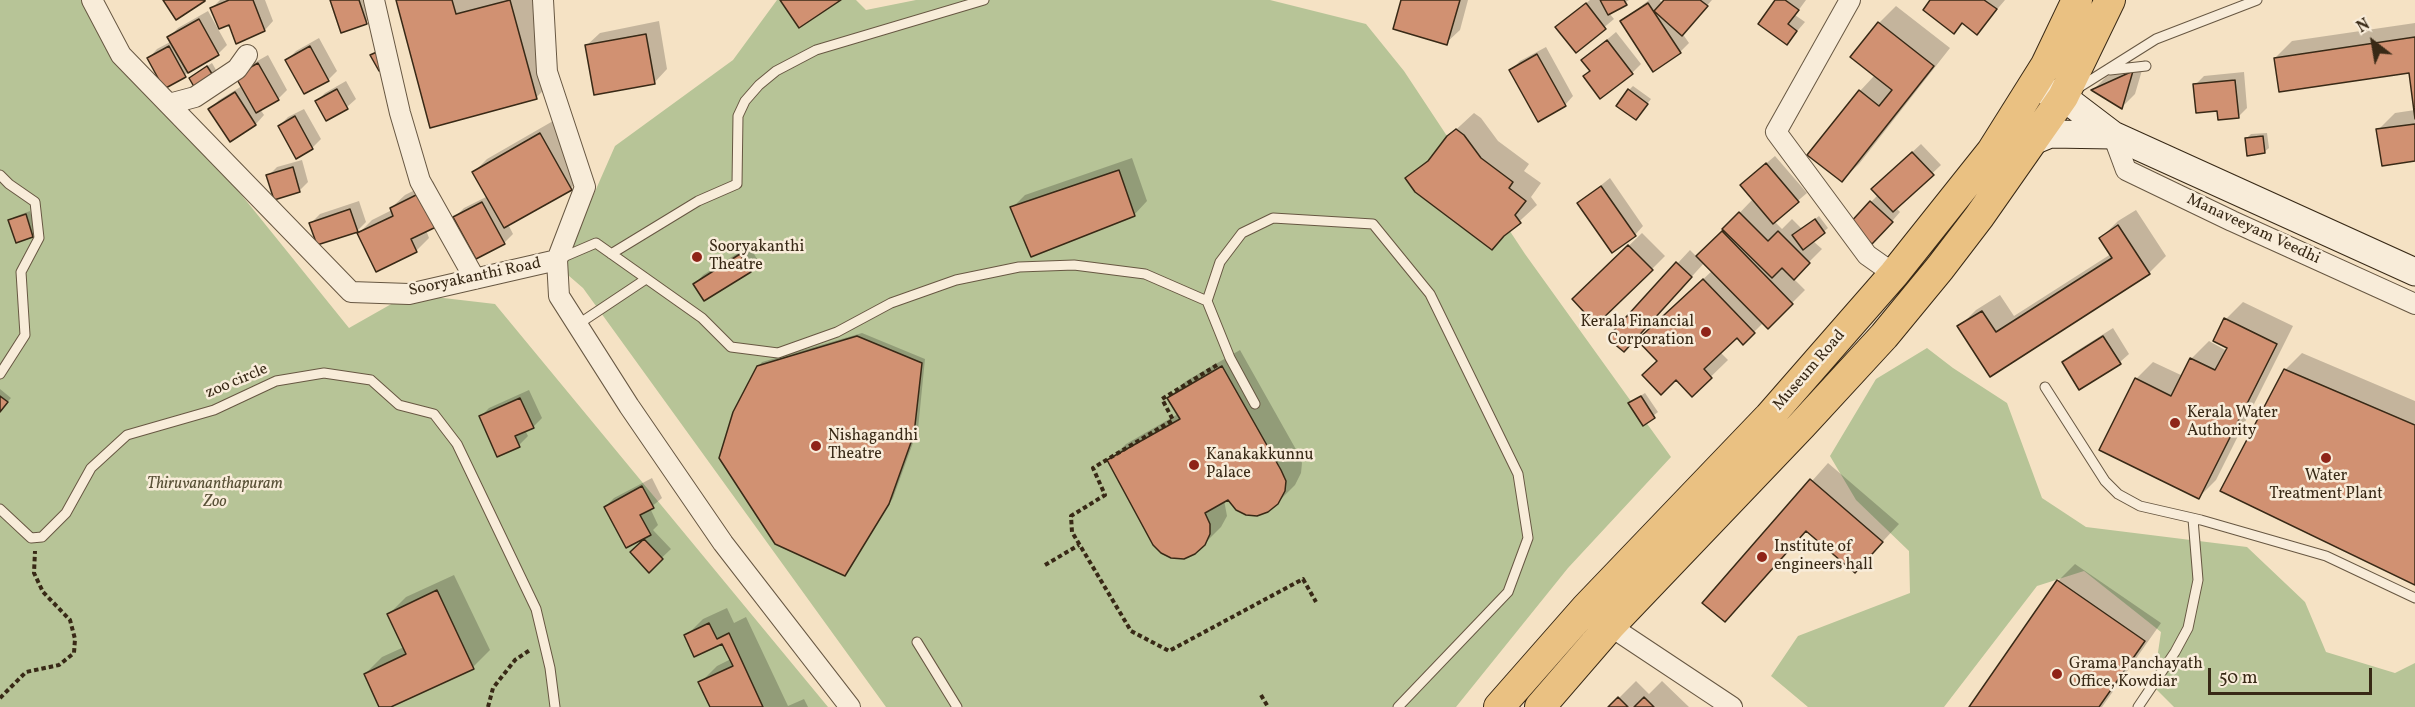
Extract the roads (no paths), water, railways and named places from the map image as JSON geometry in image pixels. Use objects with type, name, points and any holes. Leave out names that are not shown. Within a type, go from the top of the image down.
[{"type":"main road","name":"Museum Road","points":[[1499,707],[1586,608],[1769,417],[1894,274],[1992,151],[2046,65],[2077,0]]},
{"type":"main road","name":"Museum Road","points":[[1540,707],[1610,626],[1884,336],[1979,217],[2063,97],[2109,0]]},
{"type":"main road","name":"Manaveeyam Veedhi","points":[[2032,87],[2063,97],[2113,135],[2415,272]]},
{"type":"main road","points":[[2033,141],[2050,134],[2113,135]]},
{"type":"street","name":"Sooryakanthi Road","points":[[92,0],[121,55],[351,292],[409,294],[558,260],[559,296],[629,406],[723,543],[850,707]]},
{"type":"street","points":[[374,0],[400,113],[420,181],[475,279]]},
{"type":"street","points":[[543,0],[547,72],[585,187],[558,260]]},
{"type":"street","points":[[1850,0],[1776,132],[1867,255],[1894,274]]},
{"type":"street","points":[[169,104],[195,97],[237,69],[247,55]]},
{"type":"street","name":"Manaveeyam Veedhi","points":[[2113,135],[2126,170],[2415,304]]},
{"type":"street","points":[[1610,626],[1732,707]]},
{"type":"lane","points":[[611,254],[698,201],[737,184],[738,117],[745,101],[759,84],[776,71],[816,50],[984,0]]},
{"type":"lane","points":[[2063,97],[2156,39],[2257,0]]},
{"type":"lane","points":[[2108,70],[2146,66]]},
{"type":"lane","points":[[0,175],[35,202],[39,238],[21,272],[24,335],[0,374]]},
{"type":"lane","points":[[1255,404],[1230,358],[1207,301],[1220,262],[1242,232],[1273,218],[1373,224],[1430,294],[1518,474],[1528,538],[1508,592],[1398,707]]},
{"type":"lane","points":[[558,260],[596,243],[702,318],[731,347],[778,353],[837,332],[902,299],[956,280],[1019,267],[1074,265],[1145,274],[1207,301]]},
{"type":"lane","points":[[577,325],[646,279]]},
{"type":"lane","name":"zoo circle","points":[[0,509],[32,538],[42,537],[66,513],[91,468],[127,435],[213,410],[276,381],[324,373],[371,380],[399,405],[434,414],[457,444],[536,609],[555,707]]},
{"type":"lane","points":[[2045,387],[2105,481],[2118,494],[2140,506],[2326,556],[2415,598]]},
{"type":"lane","points":[[2138,707],[2175,652],[2188,628],[2198,580],[2193,519]]},
{"type":"lane","points":[[917,642],[957,707]]},
{"type":"place","name":"Sooryakanthi Theatre","points":[[697,257]]},
{"type":"place","name":"Kerala Financial Corporation","points":[[1706,332]]},
{"type":"place","name":"Kerala Water Authority","points":[[2175,423]]},
{"type":"place","name":"Nishagandhi Theatre","points":[[816,446]]},
{"type":"place","name":"Water Treatment Plant","points":[[2326,458]]},
{"type":"place","name":"Kanakakkunnu Palace","points":[[1194,465]]},
{"type":"place","name":"Institute of engineers hall","points":[[1762,557]]},
{"type":"place","name":"Grama Panchayath Office, Kowdiar","points":[[2057,674]]},
{"type":"park label","name":"Thiruvananthapuram Zoo","points":[[215,494]]}]
